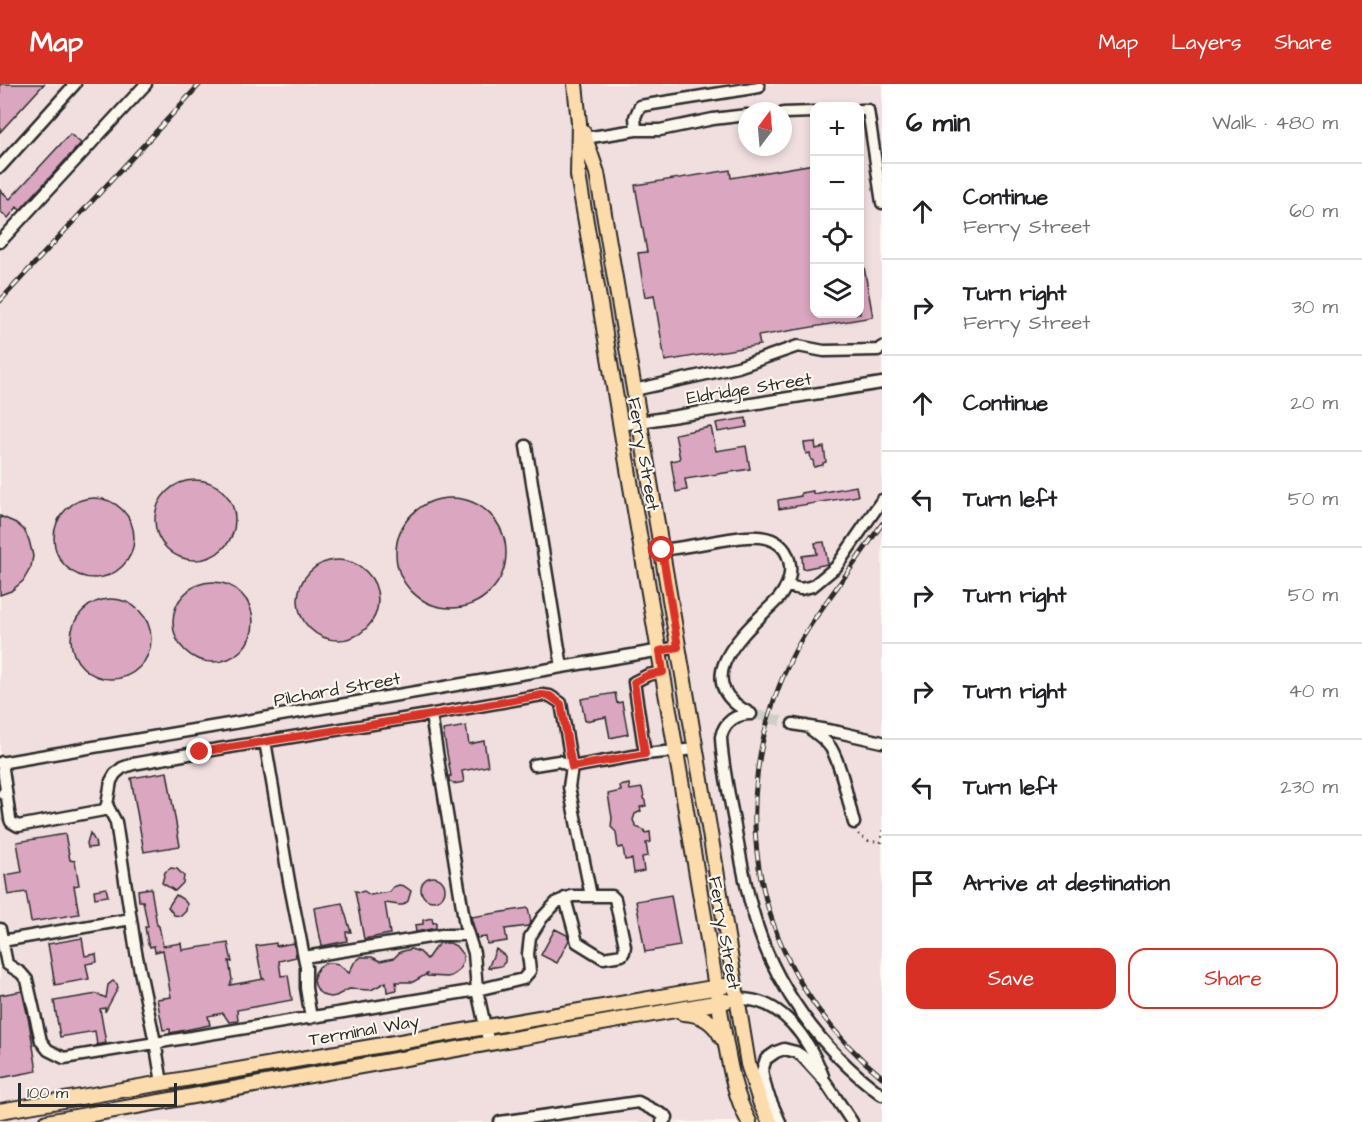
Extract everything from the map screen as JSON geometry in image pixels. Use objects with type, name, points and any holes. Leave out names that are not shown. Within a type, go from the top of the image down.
[{"type":"main road","name":"Ferry Street","points":[[575,84],[579,123],[578,175],[718,1002]]},
{"type":"main road","name":"Ferry Street","points":[[579,123],[597,173],[748,1064],[760,1104],[770,1122]]},
{"type":"main road","name":"Terminal Way","points":[[0,1111],[735,985]]},
{"type":"main road","name":"Terminal Way","points":[[47,1122],[737,999]]},
{"type":"main road","points":[[718,1002],[735,1088],[749,1122]]},
{"type":"main road","points":[[669,1011],[694,1013],[706,1019],[718,1030],[726,1045]]},
{"type":"street","points":[[0,167],[75,84]]},
{"type":"street","points":[[0,242],[146,84]]},
{"type":"street","points":[[636,130],[635,117],[640,106],[759,87]]},
{"type":"street","points":[[864,110],[868,110],[878,148],[882,203]]},
{"type":"street","points":[[792,113],[810,112]]},
{"type":"street","points":[[585,138],[636,130],[660,130],[713,119],[738,117]]},
{"type":"street","points":[[634,390],[738,368],[798,346],[824,351],[878,350],[882,347]]},
{"type":"street","name":"Eldridge Street","points":[[621,425],[882,383]]},
{"type":"street","points":[[526,446],[562,667]]},
{"type":"street","points":[[787,586],[801,589],[813,586],[836,567],[882,500]]},
{"type":"street","points":[[662,550],[752,536],[770,539],[783,549],[789,558],[791,568],[787,586],[779,598],[731,648],[724,662],[723,687],[740,707],[754,714],[744,714],[734,718],[724,726],[721,737],[732,812],[753,914],[775,969],[794,1002],[823,1041],[851,1070],[882,1095]]},
{"type":"street","name":"Pilchard Street","points":[[1,763],[678,647]]},
{"type":"street","points":[[645,754],[634,682],[648,675],[663,672]]},
{"type":"street","points":[[1,763],[3,794],[11,822],[18,826],[104,810],[115,774],[122,768],[133,764],[526,697],[550,696],[561,704],[572,767],[569,787],[591,896]]},
{"type":"street","points":[[431,715],[465,925],[474,953],[477,990],[489,1044]]},
{"type":"street","points":[[793,724],[882,742]]},
{"type":"street","points":[[806,726],[825,741],[834,754],[854,823]]},
{"type":"street","points":[[265,741],[306,966],[306,988],[311,1018]]},
{"type":"street","points":[[534,765],[559,761],[572,767],[645,754],[696,749]]},
{"type":"street","points":[[107,805],[116,822],[136,952],[162,1083]]},
{"type":"street","points":[[131,920],[1,935],[7,964],[27,980],[40,1041],[48,1050],[64,1058],[477,990],[523,979],[530,971],[528,954],[530,937],[542,918],[557,902],[565,898],[572,896],[612,896],[615,899],[625,946],[622,955],[603,958],[577,942],[565,898]]},
{"type":"street","points":[[304,957],[442,935],[468,935]]},
{"type":"street","points":[[737,999],[747,999],[773,1008],[790,1021],[798,1029],[818,1062],[824,1080]]},
{"type":"street","points":[[780,1122],[762,1071],[766,1059],[784,1050],[796,1052],[802,1056],[824,1080],[852,1122]]},
{"type":"street","points":[[500,1122],[638,1102],[667,1120]]},
{"type":"street","points":[[562,1122],[572,1112]]},
{"type":"path","points":[[854,823],[859,835],[868,841],[882,842],[882,830]]},
{"type":"shaded area","points":[[0,84],[882,84],[882,1122],[0,1122]]},
{"type":"building","points":[[0,84],[44,84],[0,132]]},
{"type":"building","points":[[70,134],[81,143],[20,210],[17,207],[8,218],[0,211],[0,190],[10,199]]},
{"type":"building","points":[[810,165],[810,318],[864,318],[864,267],[873,317],[758,336],[760,345],[665,361],[654,295],[645,297],[638,253],[647,252],[635,185],[730,170],[731,178]]},
{"type":"building","points":[[746,418],[747,427],[718,432],[716,423]]},
{"type":"building","points":[[711,427],[716,451],[746,446],[750,469],[685,479],[687,490],[676,492],[671,461],[680,459],[675,434]]},
{"type":"building","points":[[815,442],[816,449],[824,447],[826,462],[814,467],[810,453],[806,454],[804,443]]},
{"type":"building","points":[[195,480],[210,483],[223,492],[232,505],[235,520],[232,535],[223,548],[210,557],[195,560],[180,557],[167,548],[158,535],[155,520],[158,505],[167,492],[180,483]]},
{"type":"building","points":[[856,486],[858,496],[779,509],[778,500],[801,496],[801,493],[813,491],[813,494]]},
{"type":"building","points":[[94,498],[109,501],[122,510],[131,523],[134,538],[131,553],[122,566],[109,575],[94,578],[79,575],[66,566],[57,553],[54,538],[57,523],[66,510],[79,501]]},
{"type":"building","points":[[451,498],[472,502],[490,514],[502,532],[506,553],[502,574],[490,592],[472,604],[451,608],[430,604],[412,592],[400,574],[396,553],[400,532],[412,514],[430,502]]},
{"type":"building","points":[[0,516],[16,523],[24,530],[33,556],[31,567],[23,581],[11,591],[0,595]]},
{"type":"building","points":[[824,542],[828,564],[803,569],[802,556],[817,554],[815,543]]},
{"type":"building","points":[[338,560],[353,563],[366,572],[375,585],[378,600],[375,615],[366,628],[353,637],[338,640],[323,637],[310,628],[301,615],[298,600],[301,585],[310,572],[323,563]]},
{"type":"building","points":[[213,582],[228,585],[241,594],[250,607],[253,622],[250,637],[241,650],[228,659],[213,662],[198,659],[185,650],[176,637],[173,622],[176,607],[185,594],[198,585]]},
{"type":"building","points":[[111,599],[126,602],[139,611],[148,624],[151,639],[148,654],[139,667],[126,676],[111,679],[96,676],[83,667],[74,654],[71,639],[74,624],[83,611],[96,602]]},
{"type":"building","points":[[615,693],[617,703],[622,702],[628,734],[610,738],[606,717],[585,721],[581,699]]},
{"type":"building","points":[[466,726],[469,744],[484,741],[488,766],[462,771],[464,782],[454,784],[449,781],[449,776],[451,776],[443,730]]},
{"type":"building","points":[[167,772],[180,846],[144,852],[131,778]]},
{"type":"building","points":[[629,784],[630,790],[642,788],[646,806],[640,807],[641,811],[635,814],[633,820],[636,827],[644,830],[645,833],[650,832],[651,842],[646,843],[648,856],[642,857],[644,871],[634,873],[632,859],[625,860],[623,847],[618,848],[616,832],[611,827],[612,818],[608,794],[621,791],[620,786]]},
{"type":"building","points":[[90,833],[95,841],[96,847],[88,848]]},
{"type":"building","points":[[65,834],[70,860],[75,861],[79,885],[74,886],[79,914],[31,922],[26,892],[8,895],[5,875],[22,872],[17,842]]},
{"type":"building","points":[[171,868],[177,869],[184,876],[183,883],[175,891],[162,883],[165,872]]},
{"type":"building","points":[[428,877],[438,877],[445,884],[445,894],[438,901],[428,901],[421,894],[421,884]]},
{"type":"building","points":[[399,885],[411,891],[408,901],[403,905],[385,903],[390,934],[364,939],[355,891],[364,891],[370,895],[389,892],[393,887]]},
{"type":"building","points":[[106,888],[108,896],[95,898],[94,890]]},
{"type":"building","points":[[151,888],[163,946],[181,943],[182,950],[228,943],[232,962],[229,961],[232,980],[230,985],[264,979],[256,946],[294,943],[296,957],[279,961],[281,976],[288,975],[292,1000],[237,1010],[238,1021],[229,1022],[223,1013],[208,1016],[210,1025],[170,1033],[170,1029],[163,1030],[157,999],[171,997],[163,950],[155,952],[154,946],[150,947],[148,944],[145,927],[148,927],[143,901],[139,901],[138,890]]},
{"type":"building","points":[[176,895],[187,904],[186,911],[181,916],[174,915],[168,907]]},
{"type":"building","points":[[671,895],[680,946],[645,952],[636,901]]},
{"type":"building","points":[[342,903],[351,932],[346,932],[347,941],[322,946],[314,908]]},
{"type":"building","points":[[528,908],[531,922],[528,926],[505,929],[507,941],[487,944],[486,937],[477,938],[471,917]]},
{"type":"building","points":[[432,918],[433,923],[436,922],[436,928],[416,932],[415,925],[423,924],[423,920]]},
{"type":"building","points":[[555,929],[567,935],[569,940],[557,963],[541,955]]},
{"type":"building","points":[[82,938],[85,956],[96,954],[97,962],[86,964],[89,979],[55,985],[48,944]]},
{"type":"building","points":[[440,943],[450,943],[456,946],[463,955],[460,968],[451,976],[427,976],[427,974],[413,982],[396,982],[397,990],[387,992],[386,982],[371,990],[349,989],[331,997],[319,992],[315,985],[315,973],[325,963],[338,964],[349,973],[354,963],[361,957],[372,957],[380,961],[394,958],[400,952],[411,949],[420,952],[427,959]]},
{"type":"building","points":[[496,949],[505,956],[505,962],[501,966],[488,968]]},
{"type":"building","points":[[113,981],[118,988],[105,1012],[105,1008],[100,1009],[106,1043],[97,1045],[95,1031],[60,1037],[54,1001],[97,994],[106,998],[108,985]]},
{"type":"building","points":[[22,991],[37,1071],[0,1078],[0,995]]},
{"type":"tunnel","points":[[757,715],[793,724]]},
{"type":"railway","points":[[0,301],[200,84]]},
{"type":"railway","points":[[882,524],[815,618],[791,659],[769,715],[757,772],[755,829],[762,884],[779,938],[804,989],[839,1035],[882,1077]]},
{"type":"route","points":[[200,752],[542,695],[550,696],[561,704],[572,767],[645,754],[634,682],[648,675],[663,672],[660,651],[678,647],[662,550]]}]
